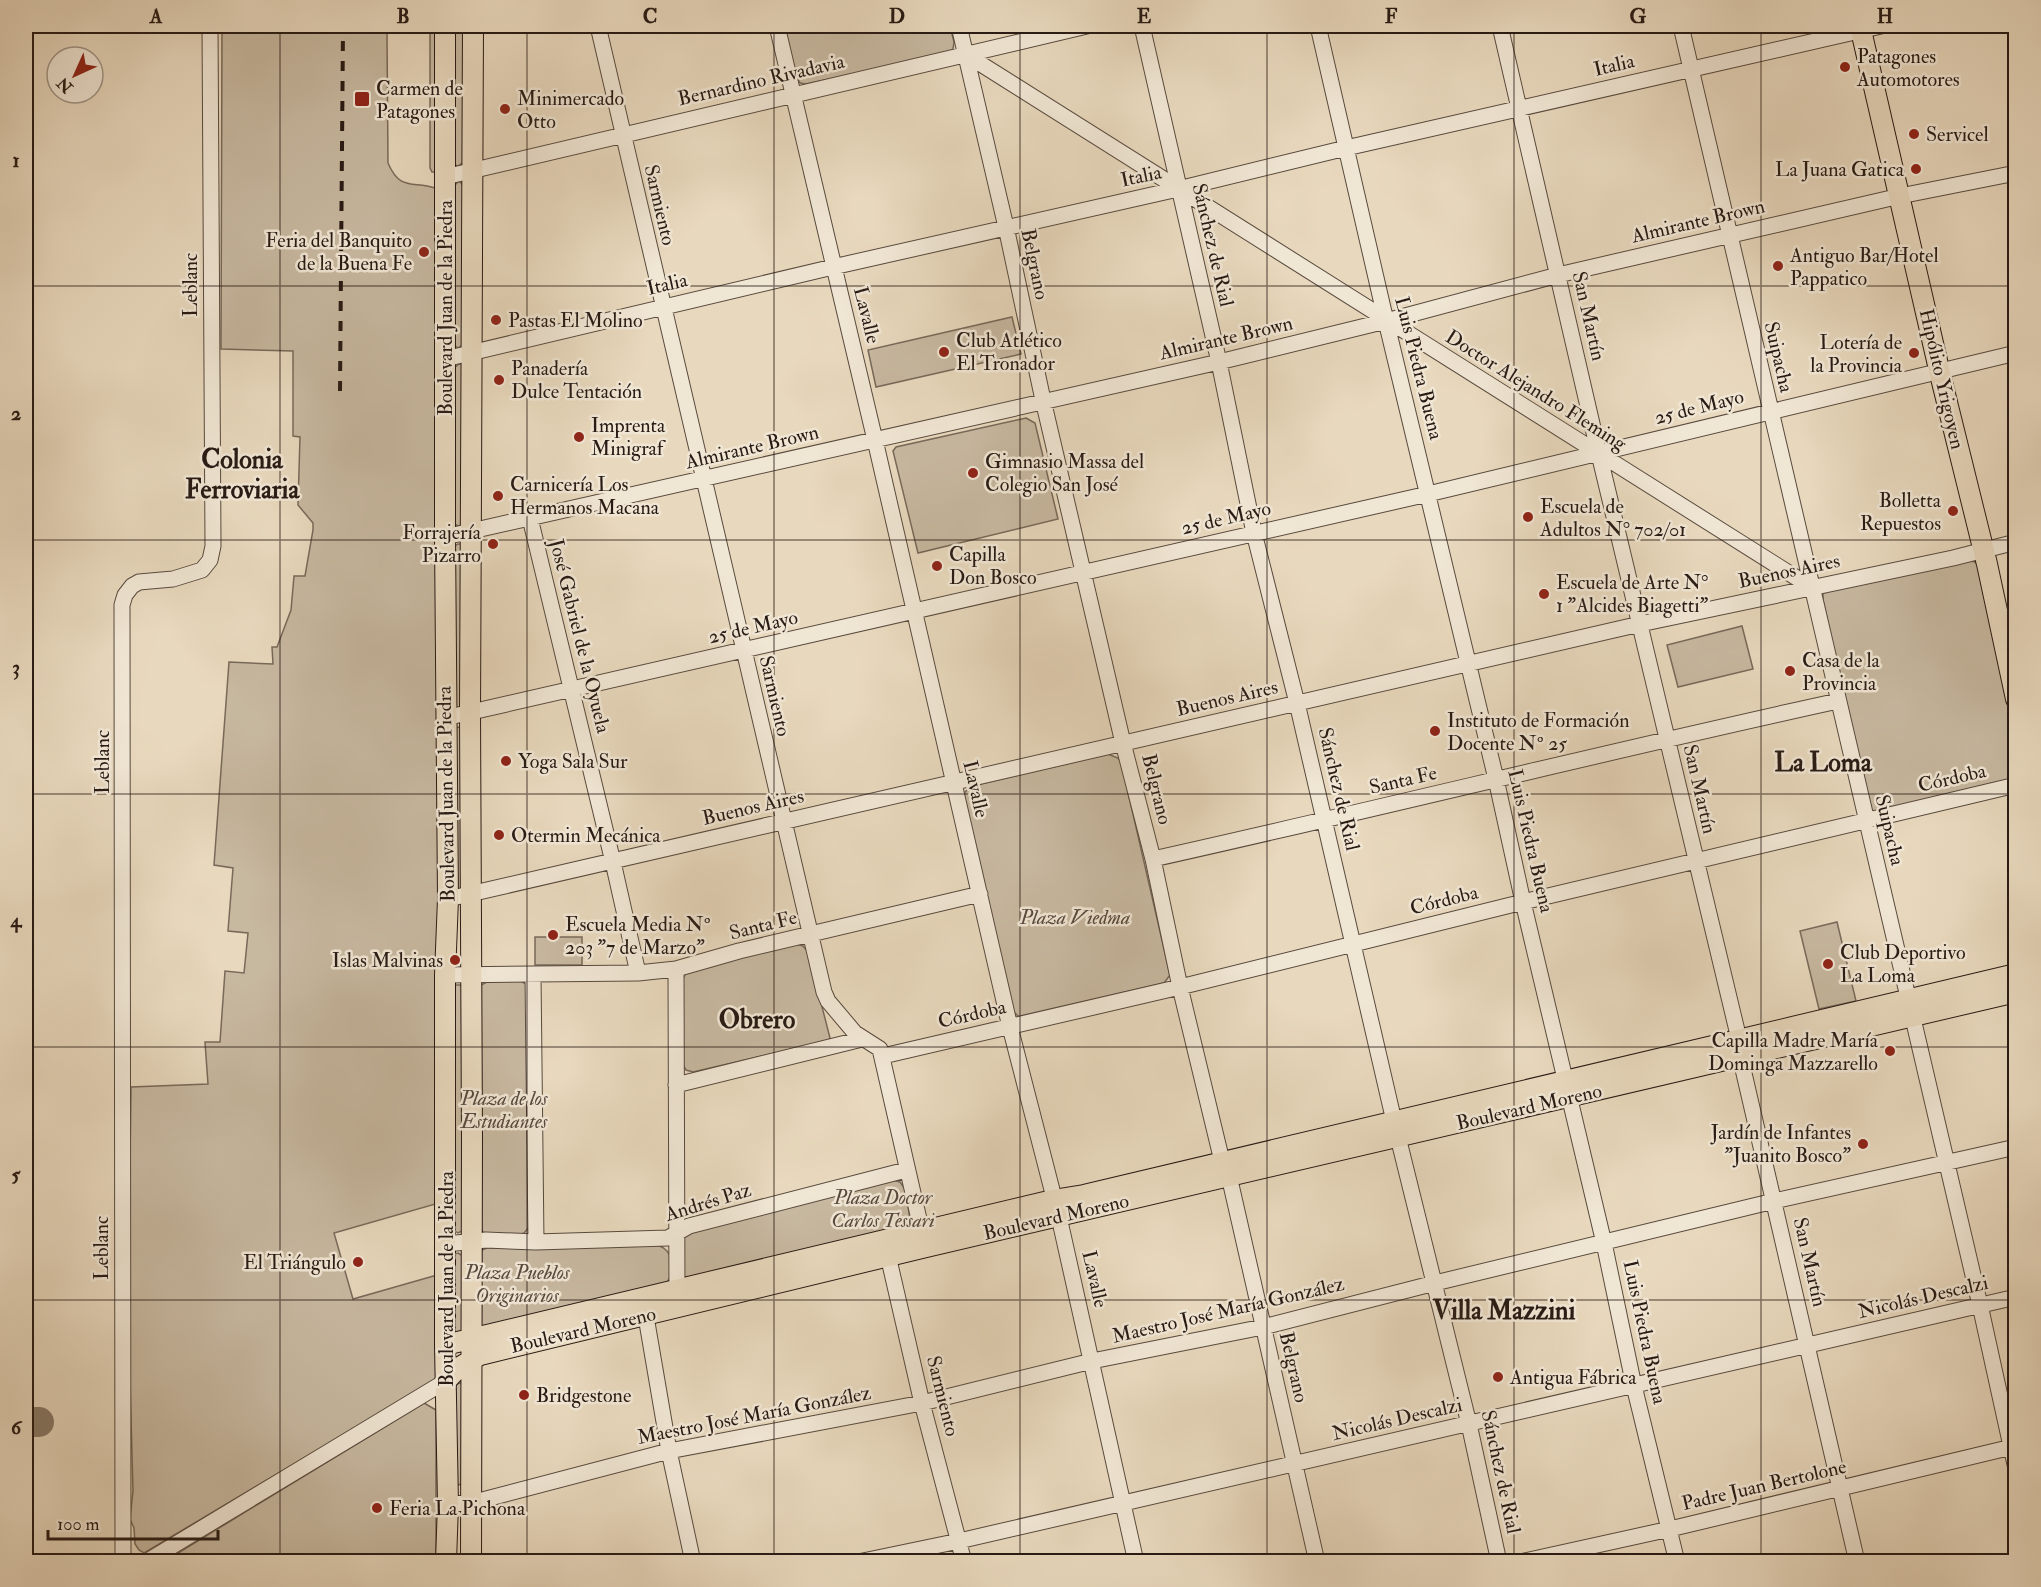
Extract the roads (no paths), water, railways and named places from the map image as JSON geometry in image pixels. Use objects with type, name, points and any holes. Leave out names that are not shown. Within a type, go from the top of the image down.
[{"type":"main road","name":"Boulevard Juan de la Piedra","points":[[445,26],[448,899],[445,975],[445,1345],[448,1504],[446,1562]]},
{"type":"main road","name":"Boulevard Juan de la Piedra","points":[[471,1562],[470,712],[473,26]]},
{"type":"main road","name":"Hipólito Yrigoyen","points":[[1860,28],[2011,662],[2016,699]]},
{"type":"main road","name":"Boulevard Moreno","points":[[445,1345],[471,1337],[677,1299],[1910,1007],[2014,987]]},
{"type":"main road","name":"Boulevard Moreno","points":[[446,1381],[480,1354],[644,1306]]},
{"type":"street","name":"Leblanc","points":[[123,1562],[122,605],[125,595],[132,586],[139,582],[173,579],[202,570],[210,560],[213,546],[210,26]]},
{"type":"street","name":"Sarmiento","points":[[598,26],[702,479],[824,992],[828,1001],[855,1033],[880,1049],[883,1056]]},
{"type":"street","name":"Lavalle","points":[[777,26],[1010,1027],[1092,1362],[1136,1562]]},
{"type":"street","name":"Belgrano","points":[[959,26],[1006,227],[1043,400],[1317,1562]]},
{"type":"street","name":"Bernardino Rivadavia","points":[[446,177],[1087,26]]},
{"type":"street","name":"Sánchez de Rial","points":[[1142,26],[1219,362],[1254,533],[1469,1424],[1499,1562]]},
{"type":"street","name":"Luis Piedra Buena","points":[[1318,26],[1677,1562]]},
{"type":"street","name":"San Martín","points":[[1500,26],[1740,1047],[1857,1562]]},
{"type":"street","name":"Suipacha","points":[[1681,26],[2013,1447],[2016,1469]]},
{"type":"street","name":"Italia","points":[[446,359],[1860,28],[1881,26]]},
{"type":"street","name":"Doctor Alejandro Fleming","points":[[965,54],[1811,587]]},
{"type":"street","name":"Almirante Brown","points":[[445,537],[1219,362],[1386,321],[1558,275],[1899,196],[2016,173]]},
{"type":"street","name":"25 de Mayo","points":[[446,718],[1428,494],[2016,353]]},
{"type":"street","name":"José Gabriel de la Oyuela","points":[[530,518],[614,862],[638,973]]},
{"type":"street","name":"Buenos Aires","points":[[448,899],[1640,624],[1953,558],[2016,542]]},
{"type":"street","name":"Santa Fe","points":[[1153,859],[1324,821],[1666,738],[1838,701]]},
{"type":"street","name":"Córdoba","points":[[883,1056],[1180,987],[1523,902],[2016,785]]},
{"type":"street","name":"Santa Fe","points":[[445,975],[638,973],[676,969],[980,894]]},
{"type":"street","points":[[676,969],[677,1299]]},
{"type":"street","points":[[533,975],[536,1242]]},
{"type":"street","points":[[675,1085],[862,1038]]},
{"type":"street","points":[[883,1056],[906,1170],[924,1239]]},
{"type":"street","name":"Maestro José María González","points":[[448,1504],[471,1503],[669,1451],[922,1403],[1092,1362],[1263,1327],[1774,1201],[2016,1147]]},
{"type":"street","name":"Andrés Paz","points":[[446,1244],[471,1241],[536,1242],[668,1238],[689,1226],[906,1170]]},
{"type":"street","name":"Sarmiento","points":[[886,1248],[922,1403],[964,1562]]},
{"type":"street","name":"Nicolás Descalzi","points":[[858,1562],[1123,1504],[2016,1297]]},
{"type":"street","points":[[644,1306],[669,1451],[693,1562]]},
{"type":"street","name":"Boulevard Moreno","points":[[146,1562],[446,1381]]},
{"type":"street","name":"Padre Juan Bertolone","points":[[1520,1562],[1670,1529],[2013,1447]]},
{"type":"railway","points":[[340,391],[343,26]]},
{"type":"place","name":"Patagones Automotores","points":[[1845,67]]},
{"type":"place","name":"Carmen de Patagones","points":[[362,99]]},
{"type":"place","name":"Minimercado Otto","points":[[505,109]]},
{"type":"place","name":"Servicel","points":[[1914,134]]},
{"type":"place","name":"La Juana Gatica","points":[[1916,169]]},
{"type":"place","name":"Feria del Banquito de la Buena Fe","points":[[424,252]]},
{"type":"place","name":"Antiguo Bar/Hotel Pappatico","points":[[1778,266]]},
{"type":"place","name":"Pastas El Molino","points":[[496,320]]},
{"type":"place","name":"Club Atlético El Tronador","points":[[944,352]]},
{"type":"place","name":"Lotería de la Provincia","points":[[1914,353]]},
{"type":"place","name":"Panadería Dulce Tentación","points":[[499,380]]},
{"type":"place","name":"Imprenta Minigraf","points":[[579,437]]},
{"type":"place","name":"Gimnasio Massa del Colegio San José","points":[[973,473]]},
{"type":"place","name":"Carnicería Los Hermanos Macana","points":[[498,496]]},
{"type":"place","name":"Bolletta Repuestos","points":[[1953,511]]},
{"type":"place","name":"Escuela de Adultos N° 702/01","points":[[1528,517]]},
{"type":"place","name":"Forrajería Pizarro","points":[[493,544]]},
{"type":"place","name":"Capilla Don Bosco","points":[[937,566]]},
{"type":"place","name":"Escuela de Arte N° 1 \"Alcides Biagetti\"","points":[[1544,594]]},
{"type":"place","name":"Casa de la Provincia","points":[[1790,671]]},
{"type":"place","name":"Instituto de Formación Docente Nº 25","points":[[1435,731]]},
{"type":"place","name":"Yoga Sala Sur","points":[[506,761]]},
{"type":"place","name":"Otermin Mecánica","points":[[499,835]]},
{"type":"place","name":"Escuela Media Nº 203 \"7 de Marzo\"","points":[[553,935]]},
{"type":"place","name":"Islas Malvinas","points":[[455,960]]},
{"type":"place","name":"Club Deportivo La Loma","points":[[1828,964]]},
{"type":"place","name":"Capilla Madre María Dominga Mazzarello","points":[[1890,1051]]},
{"type":"place","name":"Jardín de Infantes \"Juanito Bosco\"","points":[[1863,1144]]},
{"type":"place","name":"El Triángulo","points":[[358,1262]]},
{"type":"place","name":"Antigua Fábrica","points":[[1498,1377]]},
{"type":"place","name":"Bridgestone","points":[[524,1395]]},
{"type":"place","name":"Feria La Pichona","points":[[377,1508]]},
{"type":"district","name":"Colonia Ferroviaria","points":[[242,475]]},
{"type":"district","name":"La Loma","points":[[1823,763]]},
{"type":"district","name":"Obrero","points":[[757,1020]]},
{"type":"district","name":"Villa Mazzini","points":[[1504,1311]]},
{"type":"park label","name":"Plaza Viedma","points":[[1075,917]]},
{"type":"park label","name":"Plaza de los Estudiantes","points":[[504,1110]]},
{"type":"park label","name":"Plaza Doctor Carlos Tessari","points":[[883,1208]]},
{"type":"park label","name":"Plaza Pueblos Originarios","points":[[517,1284]]}]
